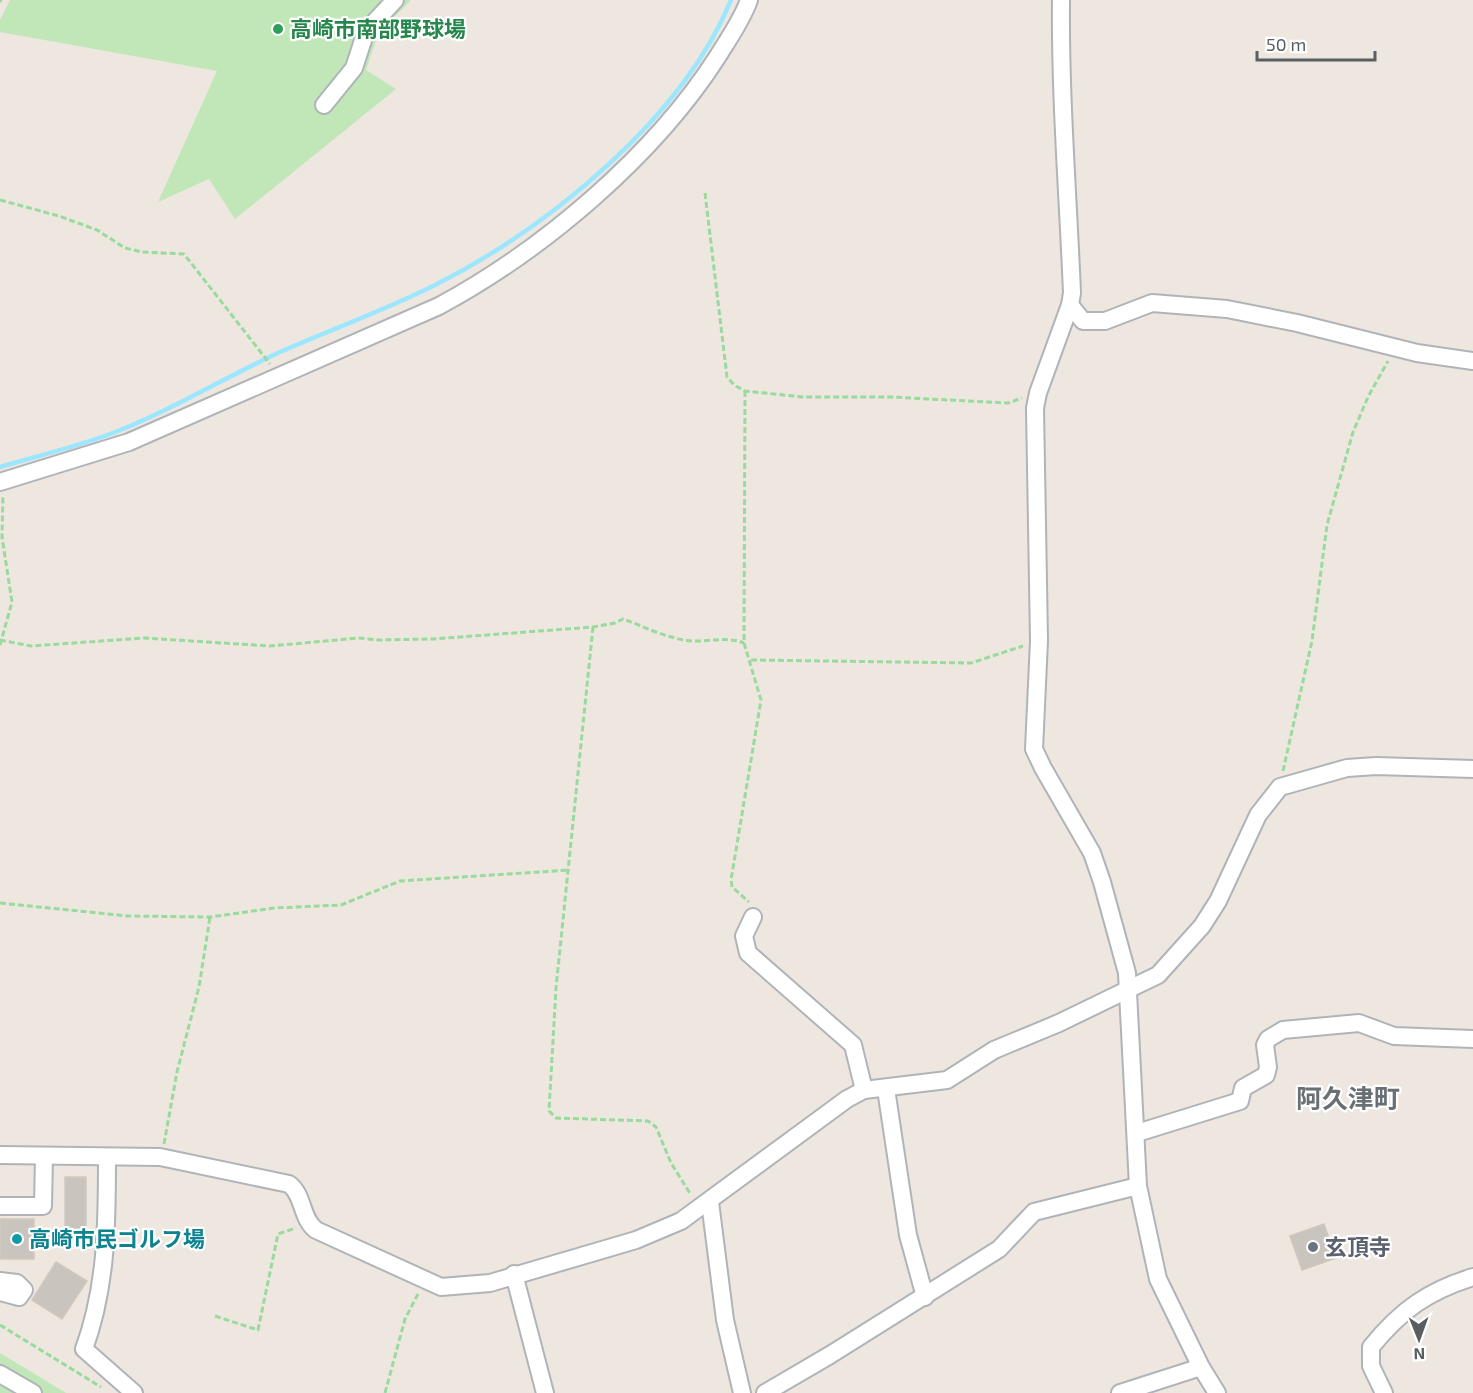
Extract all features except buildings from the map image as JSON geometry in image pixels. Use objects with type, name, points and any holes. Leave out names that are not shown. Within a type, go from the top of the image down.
[{"type":"street","points":[[324,105],[354,68],[366,31],[395,0]]},
{"type":"street","points":[[1,482],[129,442],[465,291],[579,212],[686,102],[728,40],[748,0]]},
{"type":"street","points":[[1061,0],[1070,305],[1038,393],[1035,424],[1040,641],[1035,749],[1043,768],[1092,853],[1124,962],[1128,990],[1137,1132],[1138,1186],[1158,1279],[1201,1367],[1217,1393]]},
{"type":"street","points":[[1070,305],[1083,321],[1105,321],[1152,303],[1227,309],[1297,323],[1396,348],[1473,361]]},
{"type":"street","points":[[0,1155],[160,1157],[289,1184],[298,1193],[309,1222],[316,1230],[441,1287],[490,1283],[513,1274],[645,1237],[681,1221],[847,1099],[864,1090],[947,1080],[994,1050],[1158,975],[1202,926],[1218,901],[1258,815],[1280,787],[1347,768],[1376,766],[1473,769]]},
{"type":"street","points":[[753,917],[744,936],[748,953],[853,1044],[864,1090]]},
{"type":"street","points":[[1137,1132],[1240,1101],[1243,1088],[1266,1076],[1268,1067],[1265,1045],[1268,1039],[1283,1030],[1359,1023],[1394,1036],[1473,1039]]},
{"type":"street","points":[[886,1089],[908,1235],[925,1297]]},
{"type":"street","points":[[0,1206],[43,1206],[44,1156]]},
{"type":"street","points":[[107,1157],[107,1225],[102,1283],[93,1324],[84,1349],[134,1393]]},
{"type":"street","points":[[765,1393],[925,1297],[999,1249],[1034,1212],[1138,1186]]},
{"type":"street","points":[[705,1205],[725,1320],[742,1393]]},
{"type":"street","points":[[513,1274],[545,1393]]},
{"type":"street","points":[[1384,1393],[1371,1365],[1371,1347],[1389,1325],[1415,1304],[1442,1287],[1473,1277]]},
{"type":"street","points":[[0,1281],[17,1283],[24,1290],[18,1297],[0,1292]]},
{"type":"street","points":[[1120,1393],[1201,1367]]},
{"type":"street","points":[[2,1377],[33,1393]]},
{"type":"path","points":[[705,193],[727,377],[734,385],[745,391],[802,397],[890,397],[1008,402],[1038,393]]},
{"type":"path","points":[[0,200],[59,216],[97,230],[125,248],[142,252],[184,254],[279,374]]},
{"type":"path","points":[[1280,787],[1312,641],[1327,525],[1338,481],[1368,397],[1396,348]]},
{"type":"path","points":[[745,391],[744,643],[752,660],[761,700],[731,880],[732,887],[753,906],[753,917]]},
{"type":"path","points":[[0,645],[12,602],[2,537],[1,482]]},
{"type":"path","points":[[1,640],[31,646],[152,638],[270,646],[359,638],[433,639],[593,627],[615,623],[623,619],[665,635],[691,641],[733,639],[744,643]]},
{"type":"path","points":[[593,627],[570,870],[556,988],[549,1112],[556,1118],[648,1121],[656,1127],[671,1163],[705,1205]]},
{"type":"path","points":[[752,660],[971,663],[1040,641]]},
{"type":"path","points":[[0,903],[128,916],[210,917],[274,908],[340,905],[400,881],[570,870]]},
{"type":"path","points":[[160,1157],[168,1127],[177,1072],[199,987],[210,917]]},
{"type":"path","points":[[215,1316],[258,1330],[278,1234],[309,1222]]},
{"type":"path","points":[[385,1393],[405,1319],[425,1280]]},
{"type":"path","points":[[0,1325],[111,1393]]},
{"type":"green space","points":[[10,0],[411,0],[378,34],[366,70],[396,89],[235,219],[209,179],[158,202],[217,71],[0,32],[0,20]]},
{"type":"green space","points":[[0,1353],[66,1393],[0,1393]]},
{"type":"waterway","points":[[0,467],[85,443],[134,424],[280,352],[437,284],[480,260],[567,200],[608,165],[646,127],[681,86],[709,44],[731,0]]},
{"type":"place","name":"高崎市南部野球場","points":[[278,29]]},
{"type":"place","name":"高崎市民ゴルフ場","points":[[17,1239]]},
{"type":"place","name":"玄頂寺","points":[[1313,1247]]},
{"type":"district","name":"阿久津町","points":[[1348,1099]]}]
